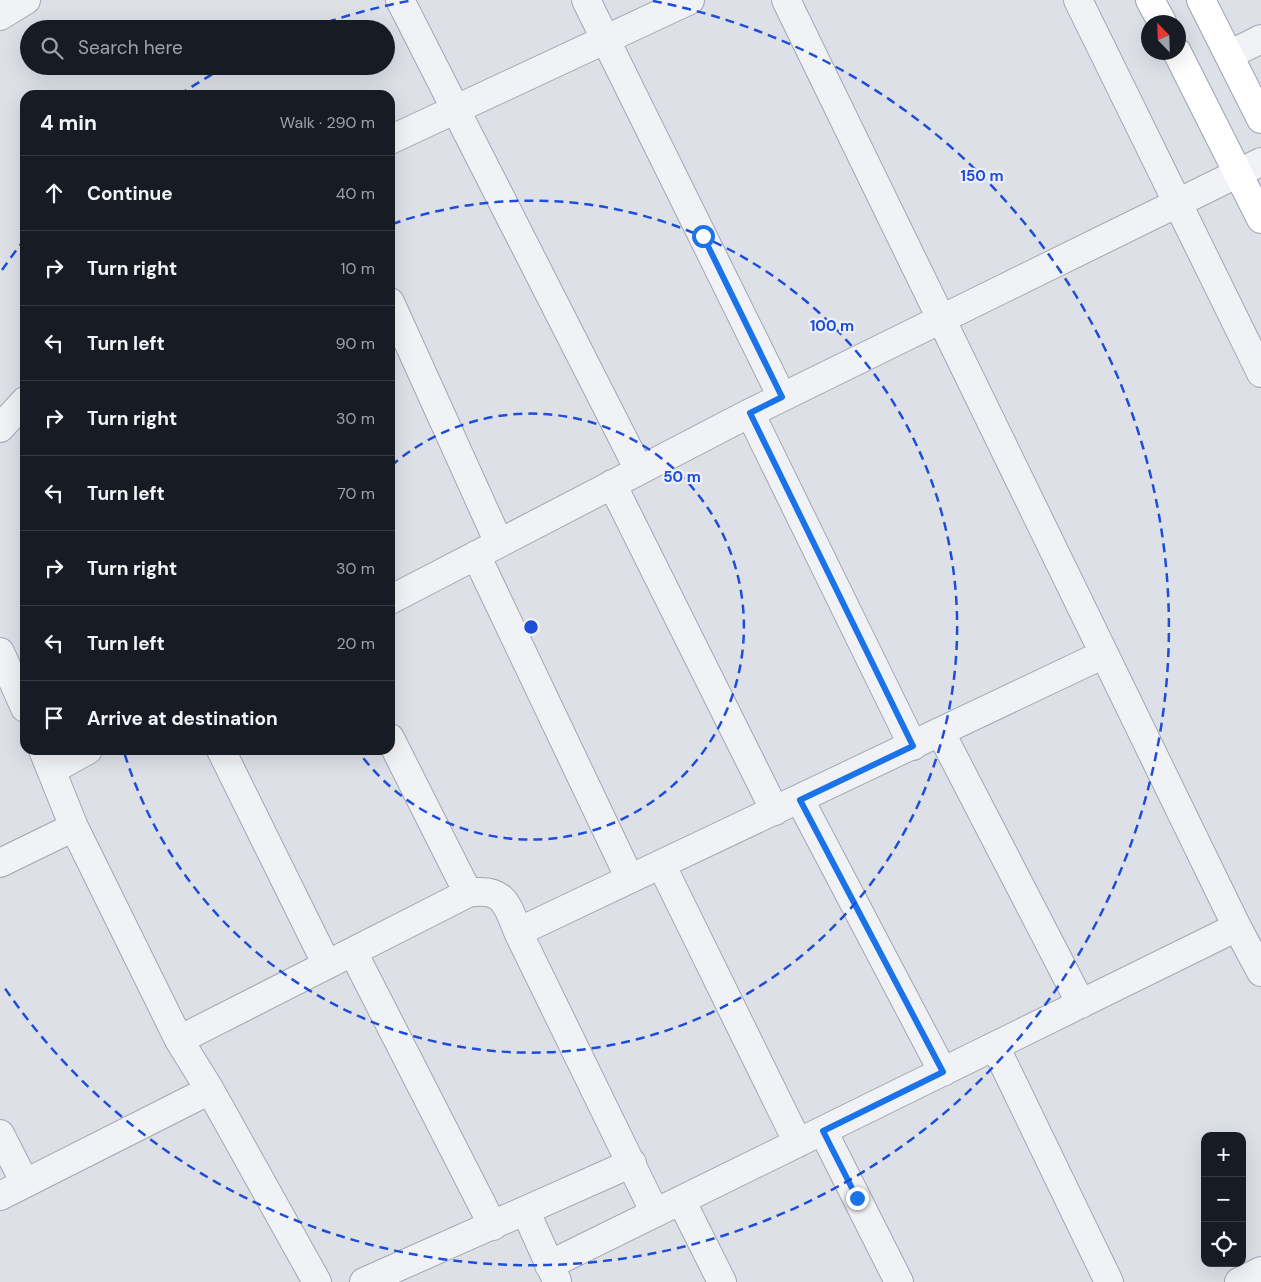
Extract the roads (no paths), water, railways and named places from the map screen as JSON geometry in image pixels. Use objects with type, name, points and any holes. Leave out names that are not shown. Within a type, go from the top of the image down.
[{"type":"main road","points":[[1150,0],[1158,15]]},
{"type":"main road","points":[[1201,0],[1258,106]]},
{"type":"main road","points":[[1182,60],[1250,168],[1261,219]]},
{"type":"street","points":[[0,16],[26,0]]},
{"type":"street","points":[[400,0],[454,111],[639,470]]},
{"type":"street","points":[[586,0],[782,397]]},
{"type":"street","points":[[395,138],[690,0]]},
{"type":"street","points":[[786,0],[1237,927],[1261,972]]},
{"type":"street","points":[[1078,0],[1261,372]]},
{"type":"street","points":[[1229,55],[1261,39]]},
{"type":"street","points":[[395,597],[750,413],[1250,168]]},
{"type":"street","points":[[395,313],[499,543]]},
{"type":"street","points":[[0,428],[20,406]]},
{"type":"street","points":[[750,413],[913,746]]},
{"type":"street","points":[[612,484],[775,811]]},
{"type":"street","points":[[476,555],[630,879]]},
{"type":"street","points":[[0,652],[20,697]]},
{"type":"street","points":[[518,932],[800,800],[1104,654]]},
{"type":"street","points":[[941,733],[1081,1004]]},
{"type":"street","points":[[395,748],[468,894]]},
{"type":"street","points":[[68,755],[48,760],[74,827],[179,1040],[210,1090],[317,1282]]},
{"type":"street","points":[[223,755],[327,965]]},
{"type":"street","points":[[800,800],[943,1072]]},
{"type":"street","points":[[0,863],[74,827]]},
{"type":"street","points":[[661,864],[798,1143]]},
{"type":"street","points":[[179,1040],[468,894],[480,891],[496,895],[506,902],[518,932],[655,1213]]},
{"type":"street","points":[[526,1212],[554,1273],[655,1213],[1237,927]]},
{"type":"street","points":[[353,952],[493,1226]]},
{"type":"street","points":[[995,1046],[1109,1282]]},
{"type":"street","points":[[0,1196],[210,1090]]},
{"type":"street","points":[[823,1131],[899,1282]]},
{"type":"street","points":[[0,1134],[25,1183]]},
{"type":"street","points":[[373,1280],[632,1163]]},
{"type":"street","points":[[681,1200],[722,1282]]},
{"type":"street","points":[[1239,1282],[1261,1271]]}]
